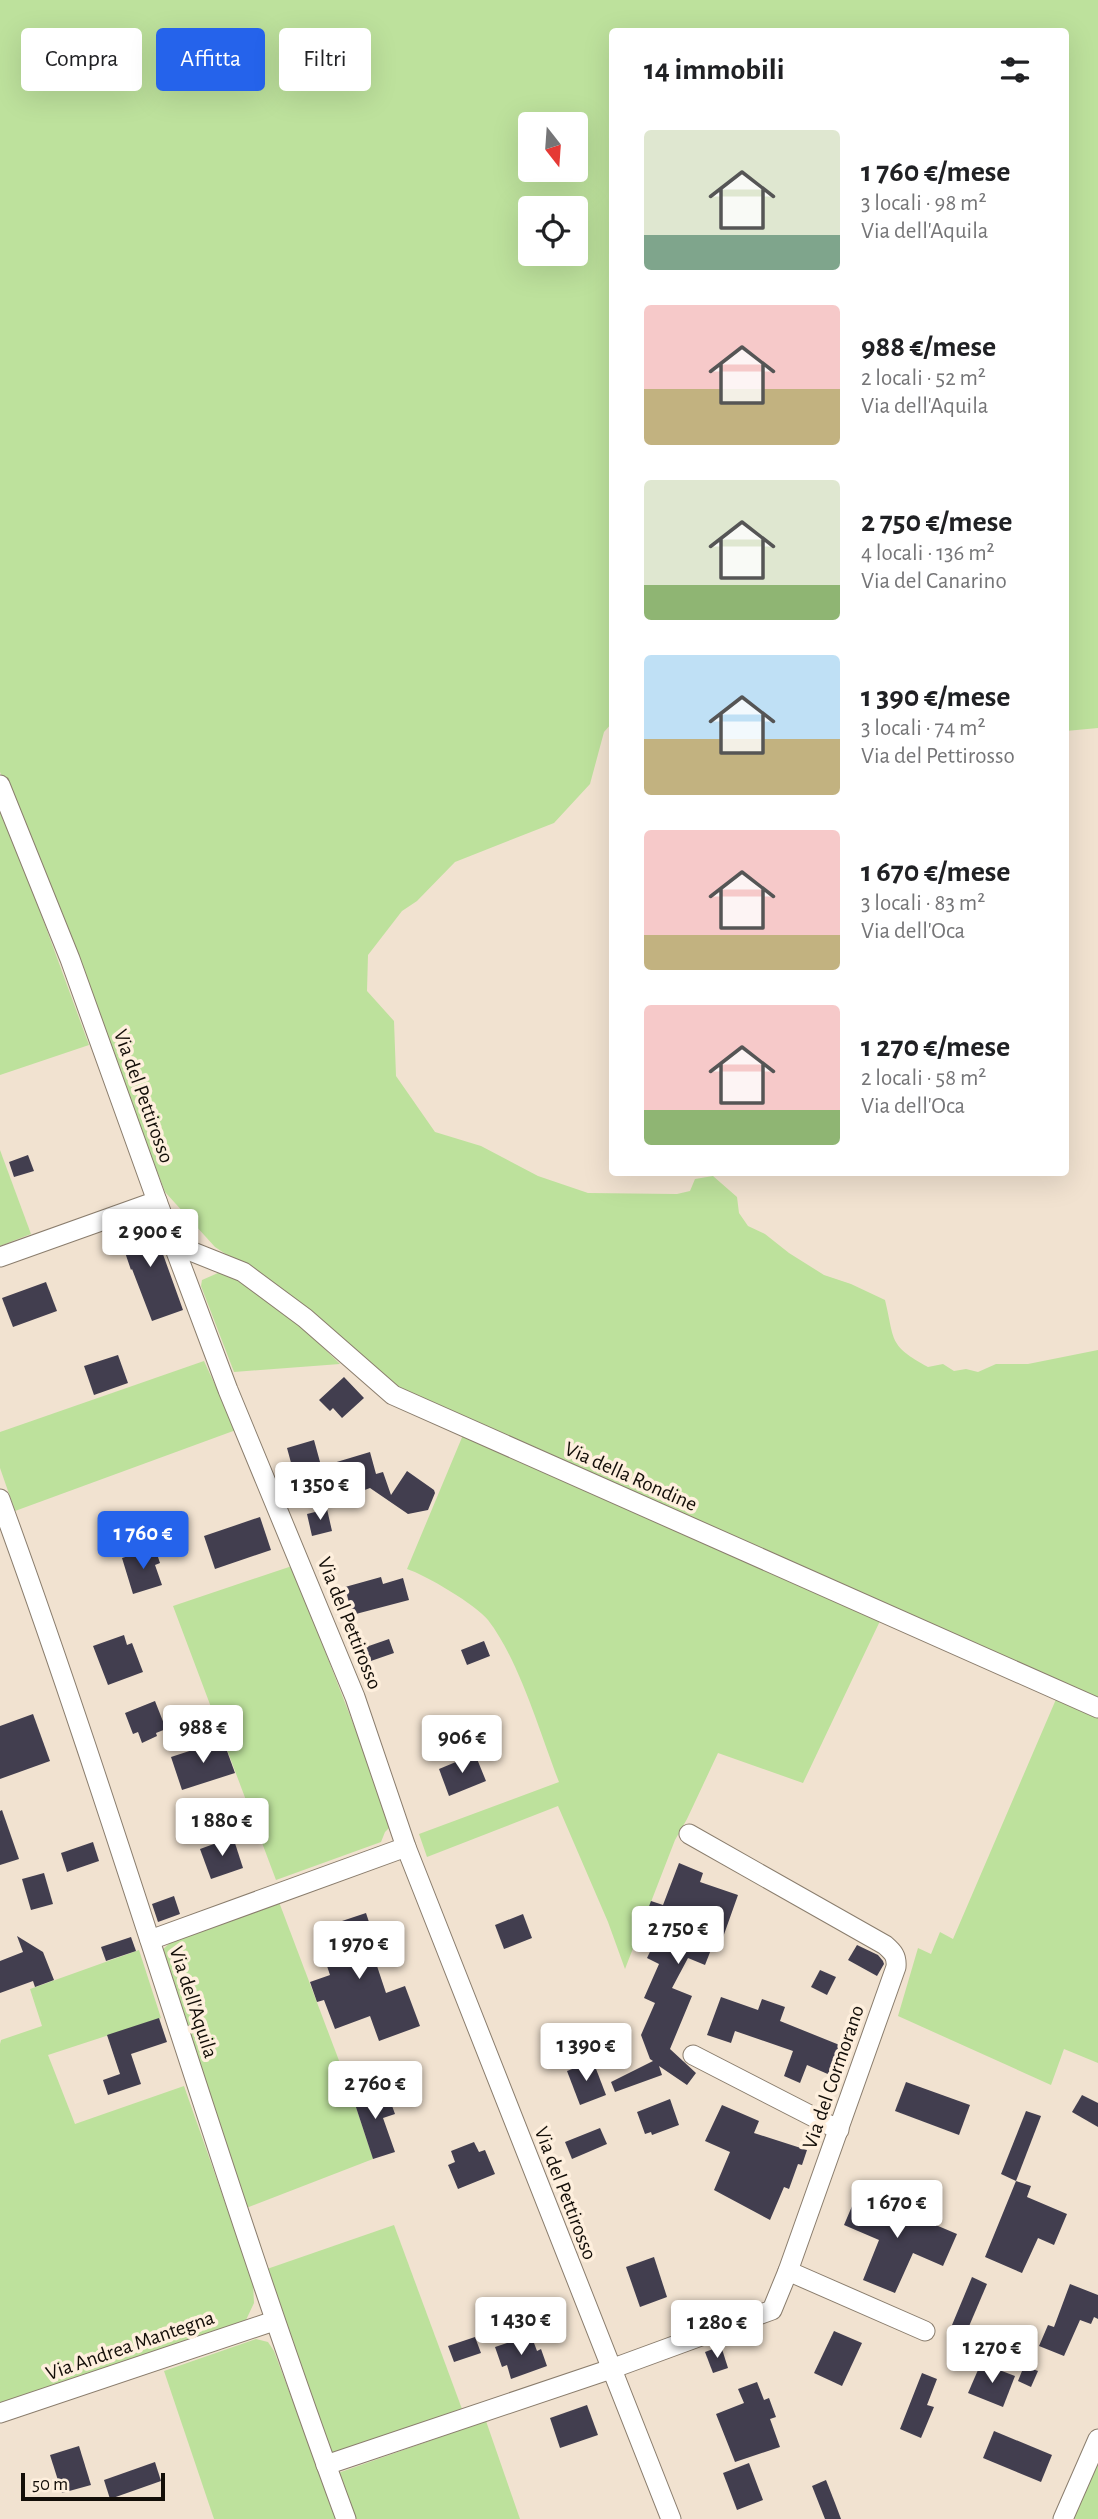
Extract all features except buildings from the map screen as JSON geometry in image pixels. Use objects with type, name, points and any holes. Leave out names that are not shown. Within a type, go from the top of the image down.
[{"type":"street","name":"Via del Pettirosso","points":[[0,785],[70,959],[228,1390],[355,1697],[406,1847],[671,2519]]},
{"type":"street","points":[[0,1257],[157,1201]]},
{"type":"street","name":"Via della Rondine","points":[[173,1244],[243,1272],[305,1318],[393,1395],[1098,1708]]},
{"type":"street","name":"Via dell'Aquila","points":[[0,1499],[50,1636],[274,2321],[346,2519]]},
{"type":"street","name":"Via del Cormorano","points":[[326,2465],[611,2369],[772,2310],[839,2130],[897,1958],[885,1945],[689,1833]]},
{"type":"street","points":[[150,1940],[406,1847]]},
{"type":"street","points":[[693,2056],[839,2130]]},
{"type":"street","points":[[788,2271],[925,2331]]},
{"type":"street","name":"Via Andrea Mantegna","points":[[0,2413],[274,2321]]},
{"type":"street","points":[[1063,2519],[1098,2439]]},
{"type":"green space","points":[[0,0],[1098,0],[1098,728],[1069,731],[1069,28],[609,28],[609,726],[604,732],[590,784],[554,823],[455,862],[417,901],[402,911],[368,955],[367,991],[394,1021],[396,1076],[435,1132],[481,1146],[538,1176],[588,1193],[677,1194],[690,1191],[695,1179],[713,1176],[737,1197],[739,1213],[748,1226],[765,1234],[824,1275],[885,1300],[895,1341],[906,1353],[928,1367],[943,1364],[954,1371],[966,1369],[978,1372],[996,1364],[1028,1364],[1098,1350],[1098,1702],[399,1390],[244,1266],[215,1247],[165,1192],[0,772]]},
{"type":"green space","points":[[0,802],[89,1045],[0,1075]]},
{"type":"green space","points":[[0,1150],[31,1234],[0,1246]]},
{"type":"green space","points":[[218,1273],[232,1274],[300,1325],[340,1364],[234,1372],[201,1286],[202,1280]]},
{"type":"green space","points":[[204,1361],[236,1430],[15,1511],[0,1468],[0,1432]]},
{"type":"green space","points":[[463,1435],[880,1621],[803,1783],[718,1753],[675,1840],[625,1969],[608,1922],[558,1806],[427,1857],[419,1834],[559,1782],[519,1676],[488,1620],[450,1591],[407,1569]]},
{"type":"green space","points":[[292,1566],[375,1780],[390,1827],[381,1842],[276,1880],[173,1606]]},
{"type":"green space","points":[[1057,1697],[1098,1716],[1098,2063],[1064,2049],[1051,2085],[898,2016],[918,1948],[931,1954],[940,1932],[953,1939]]},
{"type":"green space","points":[[279,1902],[352,2095],[373,2159],[246,2208],[161,1951],[171,1942]]},
{"type":"green space","points":[[139,1950],[161,2018],[48,2055],[75,2124],[184,2086],[253,2282],[254,2303],[246,2320],[0,2404],[1,2040],[42,2026],[30,1989]]},
{"type":"green space","points":[[394,2225],[462,2409],[332,2455],[267,2269]]},
{"type":"green space","points":[[256,2339],[268,2342],[274,2351],[337,2519],[214,2519],[164,2371]]},
{"type":"green space","points":[[486,2421],[520,2519],[355,2519],[338,2473]]},
{"type":"green space","points":[[1098,2458],[1098,2519],[1072,2519]]}]
